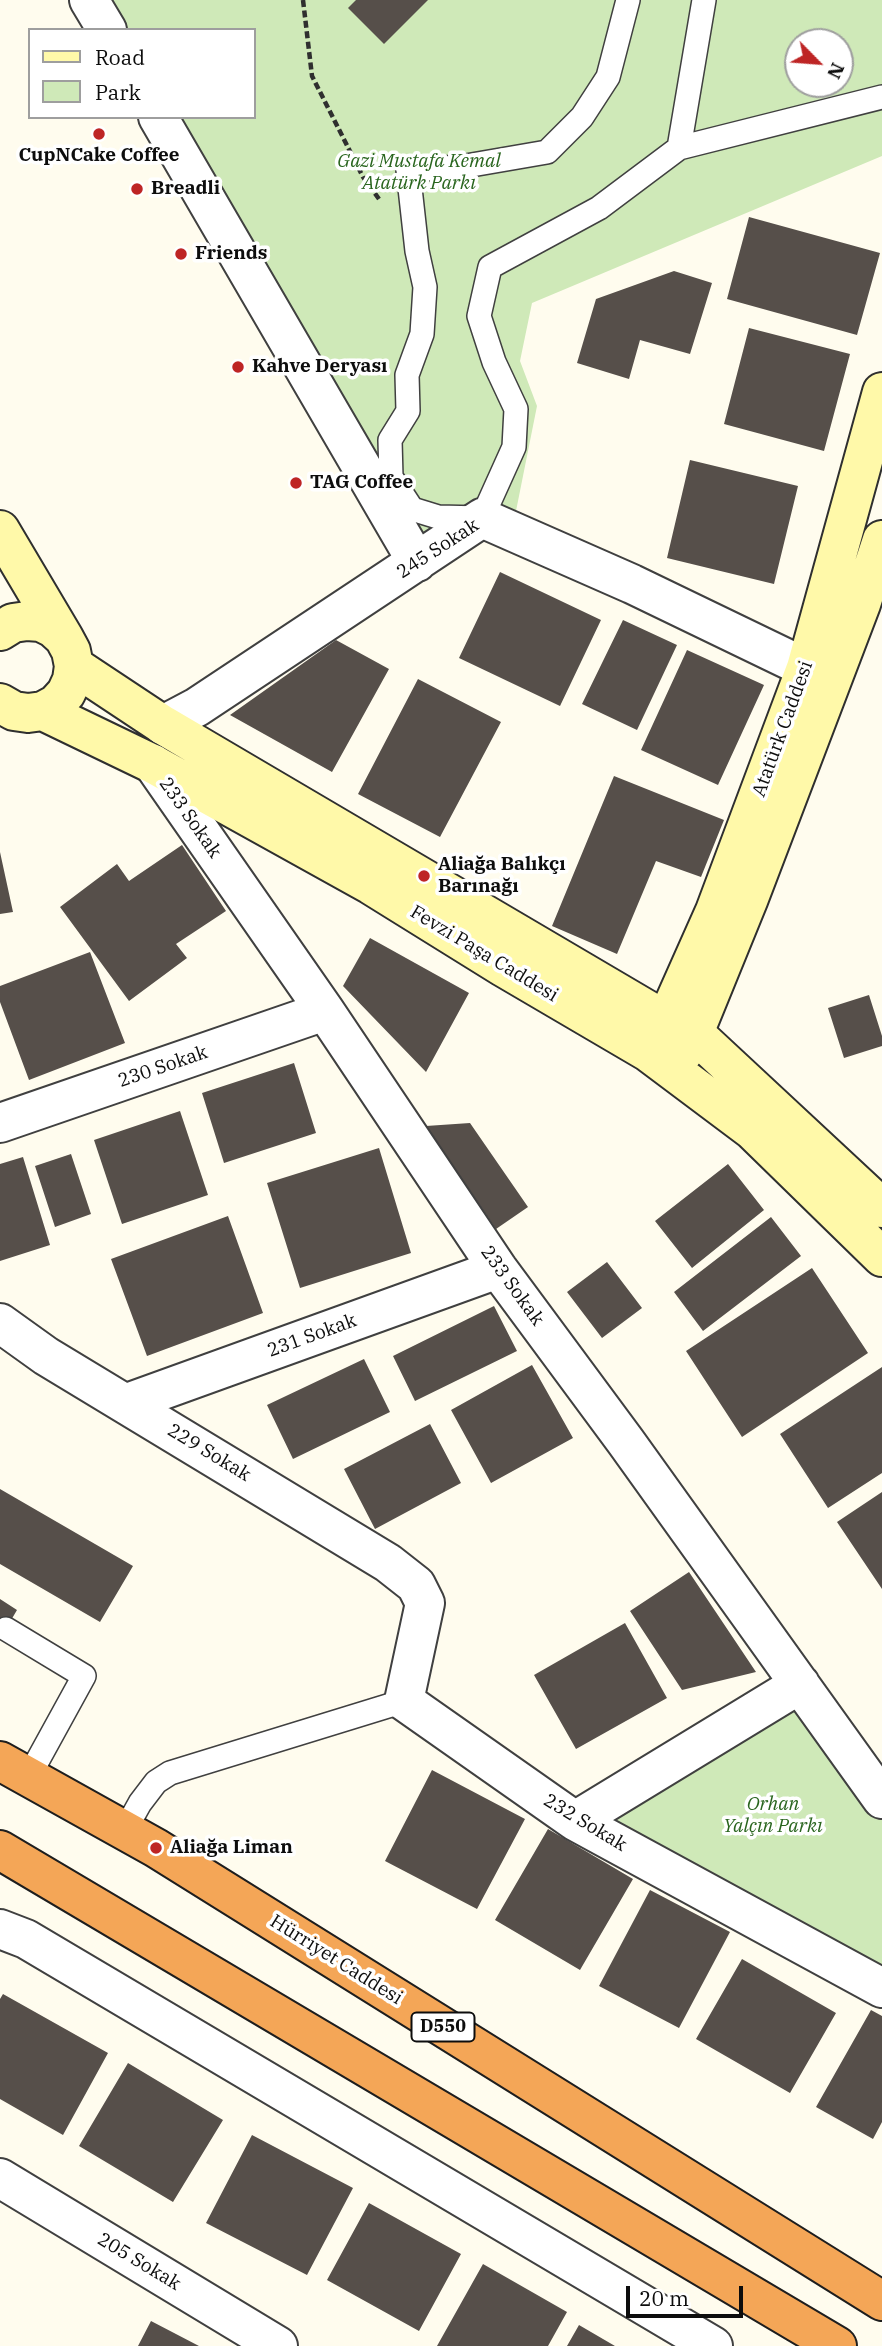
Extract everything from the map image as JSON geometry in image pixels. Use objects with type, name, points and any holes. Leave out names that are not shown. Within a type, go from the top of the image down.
[{"type":"highway","name":"Hürriyet Caddesi","points":[[14,1769],[180,1862],[882,2301]]},
{"type":"highway","points":[[0,1850],[837,2346]]},
{"type":"street","points":[[89,0],[106,28]]},
{"type":"street","points":[[159,119],[417,562]]},
{"type":"street","name":"Atatürk Caddesi","points":[[670,1044],[715,911],[806,668],[882,392]]},
{"type":"street","name":"245 Sokak","points":[[163,724],[197,707],[482,518],[632,584],[806,668]]},
{"type":"street","points":[[0,530],[69,652],[72,680],[66,693],[56,704],[43,711]]},
{"type":"street","name":"Atatürk Caddesi","points":[[670,1044],[749,898],[872,600],[882,540]]},
{"type":"street","name":"Fevzi Paşa Caddesi","points":[[0,631],[27,621],[41,622],[53,628],[69,652],[163,724],[670,1044],[882,1208]]},
{"type":"street","name":"Fevzi Paşa Caddesi","points":[[0,704],[14,711],[43,711],[153,764],[371,885],[503,967],[670,1044],[752,1130],[882,1257]]},
{"type":"street","name":"233 Sokak","points":[[153,764],[325,1011],[498,1269],[882,1799]]},
{"type":"street","name":"230 Sokak","points":[[0,1123],[325,1011]]},
{"type":"street","name":"231 Sokak","points":[[127,1403],[498,1269]]},
{"type":"street","name":"229 Sokak","points":[[0,1323],[46,1356],[388,1563],[416,1585],[425,1603],[404,1701]]},
{"type":"street","points":[[575,1821],[800,1684]]},
{"type":"street","name":"232 Sokak","points":[[404,1701],[575,1821],[882,1988]]},
{"type":"street","points":[[0,1929],[26,1939],[713,2346]]},
{"type":"street","name":"205 Sokak","points":[[0,2178],[278,2346]]},
{"type":"lane","points":[[628,0],[608,77],[582,117],[547,152],[460,167],[408,170],[417,251],[425,287],[422,334],[407,375],[408,411],[390,440],[391,477],[412,509],[438,517],[482,518],[514,447],[516,409],[494,362],[479,316],[490,267],[599,208],[679,148],[882,97]]},
{"type":"lane","points":[[679,148],[704,0]]},
{"type":"lane","points":[[6,1629],[84,1676],[14,1769]]},
{"type":"lane","points":[[125,1830],[156,1782],[170,1773],[404,1701]]},
{"type":"path","points":[[303,0],[312,76],[363,177],[417,251]]},
{"type":"green space","name":"Gazi Mustafa Kemal Atatürk Parkı","points":[[91,0],[882,0],[882,156],[532,303],[520,361],[537,406],[512,531],[425,556],[163,119],[256,119],[256,28],[108,28]]},
{"type":"green space","name":"Orhan Yalçın Parkı","points":[[800,1684],[882,1799],[882,1988],[575,1821]]},
{"type":"building","points":[[356,0],[428,0],[384,44],[348,8]]},
{"type":"building","points":[[749,217],[880,253],[857,335],[727,299]]},
{"type":"building","points":[[674,271],[712,283],[690,354],[640,340],[629,379],[577,363],[596,299]]},
{"type":"building","points":[[749,328],[850,354],[824,451],[724,424]]},
{"type":"building","points":[[690,460],[798,486],[774,584],[667,558]]},
{"type":"building","points":[[500,572],[601,620],[560,706],[459,658]]},
{"type":"building","points":[[623,620],[677,645],[637,730],[582,704]]},
{"type":"building","points":[[336,640],[389,669],[332,772],[230,715]]},
{"type":"building","points":[[687,650],[764,685],[718,785],[641,750]]},
{"type":"building","points":[[418,679],[501,722],[440,837],[358,794]]},
{"type":"building","points":[[614,776],[724,820],[701,877],[656,861],[617,954],[552,926]]},
{"type":"building","points":[[182,845],[226,911],[176,944],[187,958],[129,1001],[60,907],[117,864],[129,881]]},
{"type":"building","points":[[0,852],[13,912],[0,914]]},
{"type":"building","points":[[370,938],[469,993],[426,1072],[343,986]]},
{"type":"building","points":[[90,952],[125,1043],[29,1080],[0,1002],[0,986]]},
{"type":"building","points":[[869,995],[882,1036],[882,1046],[844,1058],[828,1008]]},
{"type":"building","points":[[294,1063],[316,1133],[224,1163],[202,1093]]},
{"type":"building","points":[[180,1111],[208,1195],[122,1224],[94,1140]]},
{"type":"building","points":[[470,1123],[528,1207],[496,1229],[426,1126]]},
{"type":"building","points":[[379,1148],[411,1253],[300,1288],[267,1183]]},
{"type":"building","points":[[71,1154],[91,1214],[55,1227],[35,1166]]},
{"type":"building","points":[[23,1157],[50,1245],[0,1261],[0,1164]]},
{"type":"building","points":[[728,1164],[764,1210],[692,1268],[655,1221]]},
{"type":"building","points":[[228,1216],[263,1313],[147,1356],[111,1259]]},
{"type":"building","points":[[771,1217],[801,1256],[703,1331],[674,1292]]},
{"type":"building","points":[[607,1262],[642,1308],[602,1338],[567,1292]]},
{"type":"building","points":[[812,1268],[868,1353],[742,1437],[686,1351]]},
{"type":"building","points":[[494,1306],[517,1351],[415,1401],[393,1356]]},
{"type":"building","points":[[364,1359],[390,1412],[293,1459],[267,1405]]},
{"type":"building","points":[[532,1365],[573,1438],[491,1483],[451,1410]]},
{"type":"building","points":[[882,1367],[882,1473],[828,1508],[780,1434]]},
{"type":"building","points":[[430,1424],[461,1483],[375,1529],[344,1469]]},
{"type":"building","points":[[0,1489],[133,1566],[100,1622],[0,1564]]},
{"type":"building","points":[[882,1492],[882,1589],[837,1522]]},
{"type":"building","points":[[689,1572],[756,1672],[682,1690],[630,1611]]},
{"type":"building","points":[[0,1599],[17,1610],[0,1639]]},
{"type":"building","points":[[625,1623],[667,1698],[576,1749],[534,1675]]},
{"type":"building","points":[[432,1770],[525,1819],[477,1909],[385,1861]]},
{"type":"building","points":[[548,1829],[633,1879],[580,1970],[495,1920]]},
{"type":"building","points":[[650,1890],[730,1932],[679,2028],[599,1986]]},
{"type":"building","points":[[742,1959],[836,2013],[790,2093],[696,2039]]},
{"type":"building","points":[[3,1994],[108,2053],[63,2135],[0,2099],[0,1999]]},
{"type":"building","points":[[871,2010],[882,2016],[882,2122],[873,2139],[816,2107]]},
{"type":"building","points":[[128,2063],[223,2120],[173,2202],[79,2146]]},
{"type":"building","points":[[252,2135],[353,2188],[307,2275],[206,2223]]},
{"type":"building","points":[[369,2203],[461,2254],[419,2331],[327,2280]]},
{"type":"building","points":[[483,2264],[567,2312],[548,2346],[437,2346]]},
{"type":"building","points":[[151,2321],[199,2346],[138,2346]]},
{"type":"building","points":[[579,2325],[615,2346],[567,2346]]},
{"type":"place","name":"CupNCake Coffee","points":[[99,134]]},
{"type":"place","name":"Breadli","points":[[137,189]]},
{"type":"place","name":"Friends","points":[[181,254]]},
{"type":"place","name":"Kahve Deryası","points":[[238,367]]},
{"type":"place","name":"TAG Coffee","points":[[296,483]]},
{"type":"place","name":"Aliağa Balıkçı Barınağı","points":[[424,876]]},
{"type":"place","name":"Aliağa Liman","points":[[156,1848]]}]
